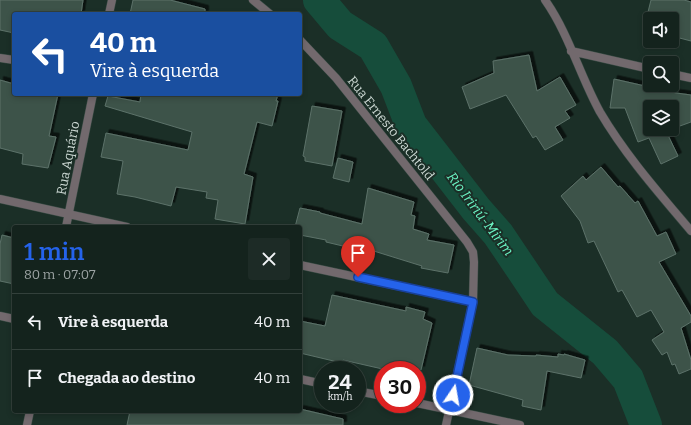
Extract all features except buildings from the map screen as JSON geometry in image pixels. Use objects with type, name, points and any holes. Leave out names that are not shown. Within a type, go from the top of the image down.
[{"type":"street","points":[[109,12],[112,0]]},
{"type":"street","points":[[253,0],[268,12]]},
{"type":"street","points":[[545,0],[559,25],[589,91],[614,134],[633,161],[691,231]]},
{"type":"street","name":"Rua Ernesto Bachtold","points":[[302,42],[336,78],[467,242],[473,252],[473,302],[446,425]]},
{"type":"street","points":[[571,51],[643,67]]},
{"type":"street","points":[[0,58],[12,60]]},
{"type":"street","points":[[679,75],[691,78]]},
{"type":"street","name":"Rua Aquário","points":[[66,225],[93,96]]},
{"type":"street","points":[[0,200],[118,225]]},
{"type":"street","points":[[302,264],[473,302]]},
{"type":"street","points":[[0,316],[12,319]]},
{"type":"street","points":[[302,379],[314,382]]},
{"type":"street","points":[[426,405],[520,425]]},
{"type":"street","points":[[27,425],[30,413]]},
{"type":"waterway","name":"Rio Iririú-Mirim","points":[[319,0],[340,25],[373,46],[396,86],[411,125],[476,209],[498,234],[545,304],[605,352],[628,379],[646,425]]},
{"type":"route","points":[[358,277],[473,302],[453,395]]}]
